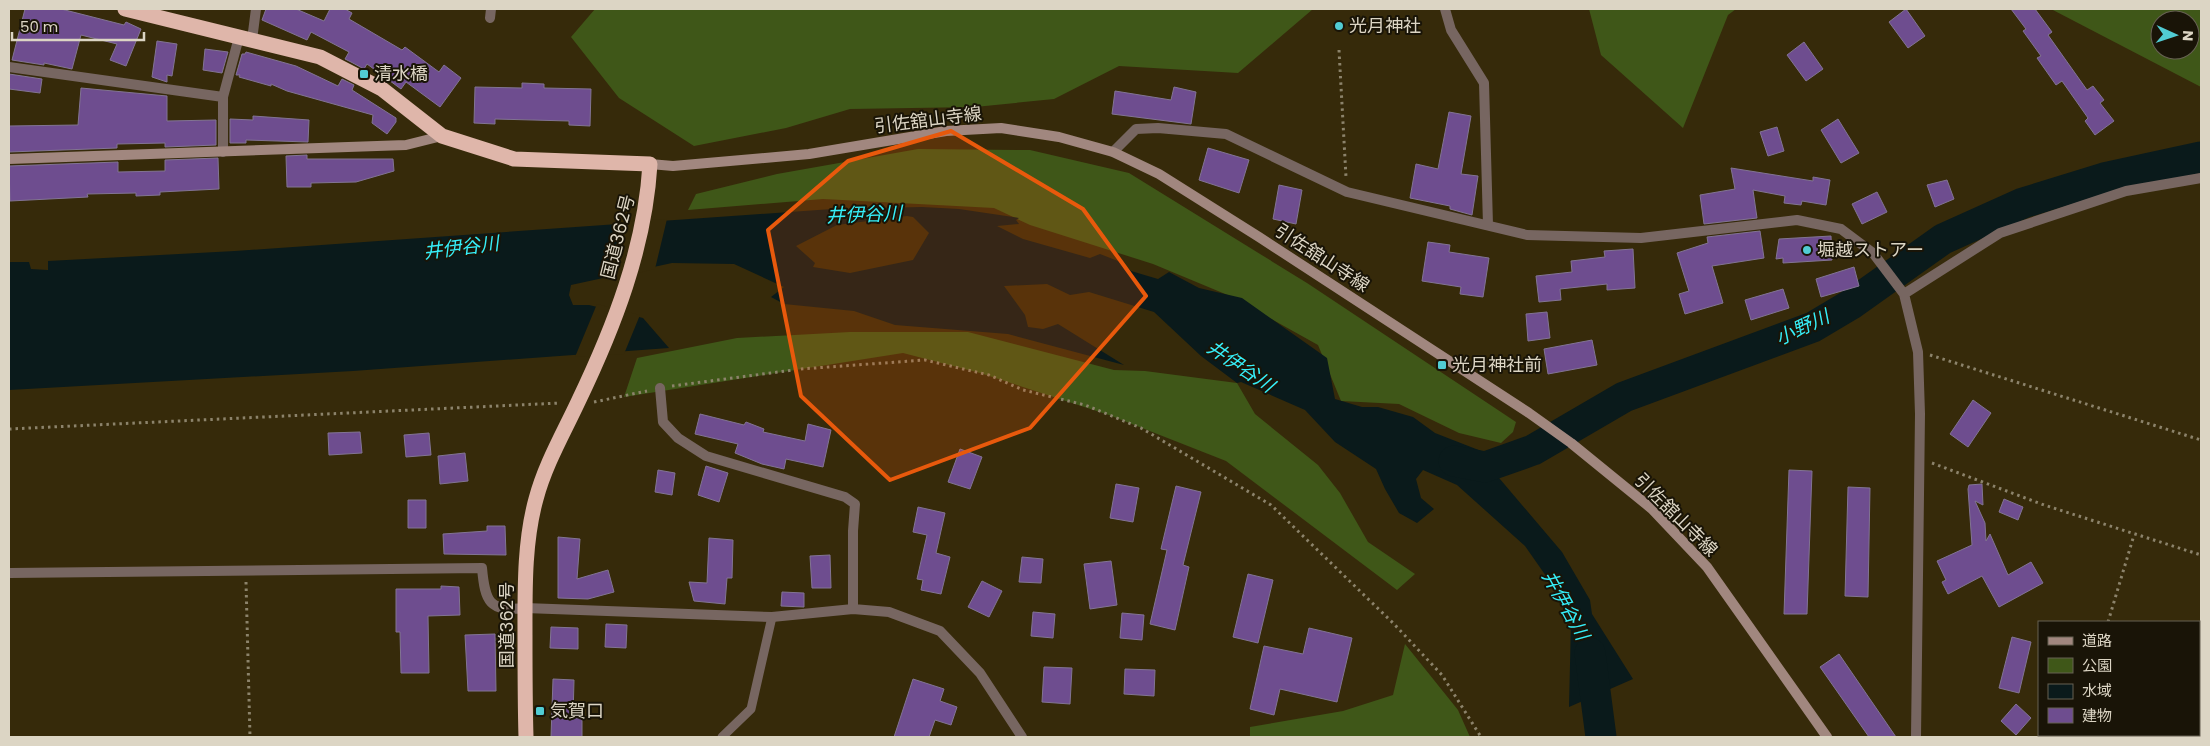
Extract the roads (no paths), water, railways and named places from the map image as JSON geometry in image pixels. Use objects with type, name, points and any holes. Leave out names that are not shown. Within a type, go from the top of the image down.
[{"type":"highway","points":[[125,9],[320,57],[382,90],[442,136],[514,159],[650,164]]},
{"type":"highway","name":"国道362号","points":[[526,737],[525,608],[527,556],[536,500],[559,437],[578,402],[614,319],[632,266],[644,224],[650,164]]},
{"type":"main road","name":"引佐舘山寺線","points":[[650,164],[673,166],[809,154],[946,131],[1001,128],[1059,137],[1113,152],[1159,174],[1528,413],[1571,443],[1652,509],[1707,567],[1827,737]]},
{"type":"main road","points":[[9,159],[406,145],[442,136]]},
{"type":"street","points":[[223,152],[223,97],[256,9]]},
{"type":"street","points":[[1445,9],[1451,30],[1484,83],[1488,225]]},
{"type":"street","points":[[9,67],[223,97]]},
{"type":"street","points":[[1113,152],[1136,130],[1158,128],[1226,134],[1347,192],[1527,235],[1641,238],[1797,220],[1841,229],[1873,253],[1904,294],[1918,352],[1920,455],[1916,737]]},
{"type":"street","points":[[1904,294],[2000,233],[2126,191],[2201,178]]},
{"type":"street","points":[[660,388],[663,422],[678,438],[706,456],[845,497],[856,504],[853,531],[853,608]]},
{"type":"street","points":[[9,573],[246,572],[482,568],[484,593],[493,606],[507,610],[525,608],[772,617],[853,608],[889,612],[940,631],[980,674],[1022,737]]},
{"type":"lane","points":[[722,737],[751,709],[772,617]]},
{"type":"water","points":[[922,207],[959,209],[1019,218],[1016,220],[1019,224],[997,226],[1023,239],[1090,258],[1100,254],[1123,263],[1131,271],[1158,279],[1169,272],[1199,288],[1242,298],[1327,358],[1335,399],[1362,407],[1378,407],[1413,417],[1435,433],[1494,456],[1494,472],[1562,552],[1590,600],[1592,614],[1633,679],[1569,707],[1571,622],[1553,586],[1525,546],[1457,485],[1423,470],[1416,479],[1421,498],[1434,509],[1417,523],[1399,513],[1376,469],[1335,442],[1305,410],[1241,382],[1237,383],[1201,356],[1154,312],[1089,292],[1070,295],[1047,284],[1004,286],[1025,315],[1028,327],[1043,329],[1058,324],[1124,365],[1008,334],[895,325],[854,311],[784,304],[771,297],[784,287],[734,264],[672,263],[571,285],[569,295],[573,305],[589,305],[643,318],[669,348],[353,371],[9,390],[9,262],[29,262],[31,269],[48,270],[48,261],[235,251],[832,209]],"holes":[[[907,216],[913,217],[929,233],[913,260],[850,273],[813,267],[815,263],[796,246],[837,225]]]},
{"type":"waterway","name":"小野川","points":[[1454,461],[1485,467],[1533,450],[1624,397],[1813,327],[1850,305],[1943,239],[2023,203],[2104,178],[2201,157]]},
{"type":"waterway","name":"井伊谷川","points":[[1590,653],[1601,737]]},
{"type":"place","name":"光月神社","points":[[1339,26]]},
{"type":"place","name":"清水橋","points":[[364,74]]},
{"type":"place","name":"堀越ストアー","points":[[1807,250]]},
{"type":"place","name":"光月神社前","points":[[1442,365]]},
{"type":"place","name":"気賀口","points":[[540,711]]}]
